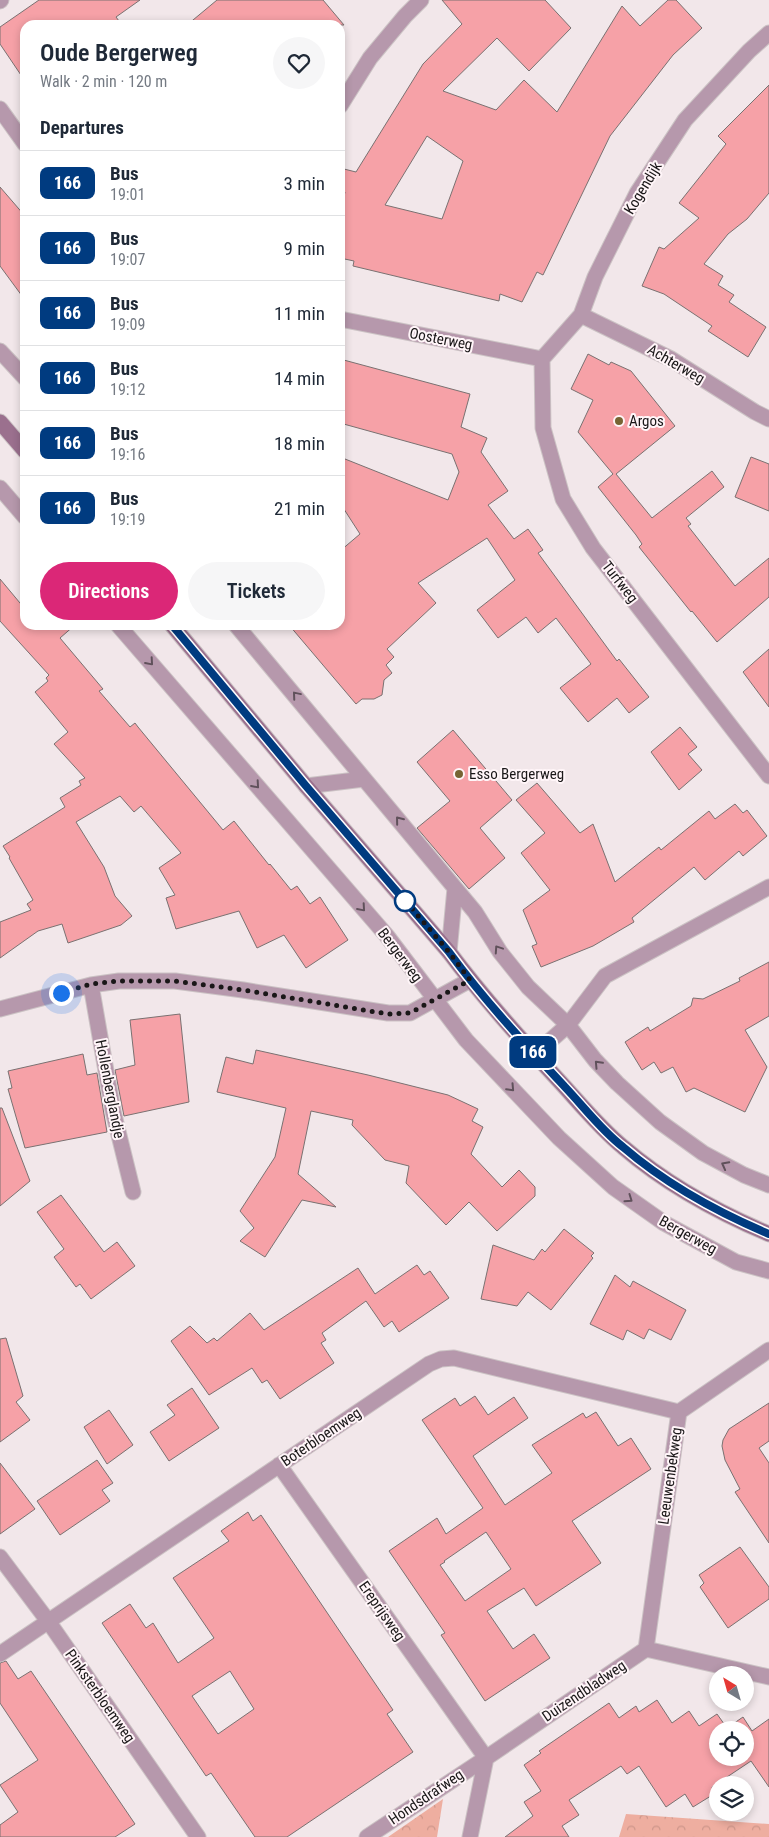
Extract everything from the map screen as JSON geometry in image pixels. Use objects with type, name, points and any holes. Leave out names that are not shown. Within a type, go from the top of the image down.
[{"type":"main road","points":[[0,422],[20,445]]},
{"type":"main road","points":[[176,630],[306,786],[449,952],[470,980],[535,1054],[622,1147],[711,1207],[769,1234]]},
{"type":"street","points":[[345,98],[370,58],[421,0]]},
{"type":"street","name":"Kogendijk","points":[[542,358],[581,315],[595,277],[637,193],[685,120],[748,51],[769,33]]},
{"type":"street","points":[[0,109],[20,137]]},
{"type":"street","name":"Achterweg","points":[[581,315],[672,359],[769,419]]},
{"type":"street","name":"Oosterweg","points":[[345,320],[542,358]]},
{"type":"street","points":[[0,351],[20,373]]},
{"type":"street","name":"Turfweg","points":[[542,358],[543,428],[563,498],[593,548],[769,776]]},
{"type":"street","points":[[0,488],[20,511]]},
{"type":"street","name":"Bergerweg","points":[[122,630],[387,936],[466,1040],[559,1138],[613,1187],[664,1223],[736,1262],[769,1271]]},
{"type":"street","points":[[240,630],[475,912],[500,952],[528,987],[568,1025],[594,1060],[660,1122],[703,1153],[744,1175],[769,1185]]},
{"type":"street","points":[[306,786],[364,779]]},
{"type":"street","points":[[535,1054],[568,1025],[605,976],[769,887]]},
{"type":"street","points":[[449,952],[455,888]]},
{"type":"street","points":[[0,1009],[91,984],[119,981],[175,981],[243,990],[388,1014],[410,1013],[470,980]]},
{"type":"street","name":"Hollenberglandje","points":[[91,984],[113,1111],[133,1192]]},
{"type":"street","name":"Leeuwenbekweg","points":[[646,1649],[679,1412],[769,1350]]},
{"type":"street","name":"Boterbloemweg","points":[[0,1654],[429,1364],[441,1359],[454,1358],[679,1412]]},
{"type":"street","name":"Ereprijsweg","points":[[279,1465],[486,1758]]},
{"type":"street","name":"Pinksterbloemweg","points":[[0,1557],[48,1621],[198,1837]]},
{"type":"street","points":[[646,1649],[769,1677]]},
{"type":"street","name":"Duizendbladweg","points":[[486,1758],[646,1649]]},
{"type":"street","points":[[470,1837],[486,1758]]},
{"type":"street","name":"Hondsdrafweg","points":[[367,1837],[486,1758]]},
{"type":"green space","points":[[443,1799],[437,1837],[388,1837]]},
{"type":"green space","points":[[626,1814],[769,1824],[769,1837],[619,1837]]},
{"type":"building","points":[[39,0],[140,0],[116,17],[118,20],[20,20],[20,74],[0,44],[0,27]]},
{"type":"building","points":[[217,0],[323,0],[340,20],[193,20]]},
{"type":"building","points":[[442,0],[545,0],[571,28],[529,71],[497,38],[443,91],[496,110],[524,80],[557,112],[622,6],[640,26],[668,0],[676,0],[702,28],[673,55],[610,136],[543,275],[537,272],[522,302],[500,294],[499,301],[353,266],[354,261],[345,259],[345,169],[356,172],[423,64],[462,24]],"holes":[[[427,136],[463,161],[442,219],[385,205]]]},
{"type":"building","points":[[769,85],[769,193],[747,219],[728,234],[704,264],[723,276],[718,285],[734,295],[729,302],[766,327],[748,357],[708,331],[712,326],[664,294],[642,286],[659,247],[664,249],[699,218],[679,203],[726,144],[718,136]]},
{"type":"building","points":[[0,187],[20,210],[20,293],[0,266]]},
{"type":"building","points":[[588,354],[609,365],[611,362],[631,371],[675,426],[616,474],[652,518],[712,471],[724,487],[686,518],[691,524],[688,526],[735,586],[769,558],[769,597],[717,642],[639,547],[642,544],[636,535],[598,487],[613,474],[578,432],[593,400],[571,389]]},
{"type":"building","points":[[345,360],[470,394],[461,427],[487,438],[481,452],[508,491],[488,505],[514,539],[528,529],[543,550],[538,553],[617,661],[619,659],[649,697],[629,713],[617,698],[588,722],[560,688],[591,664],[556,618],[538,633],[526,617],[498,638],[477,610],[515,580],[487,538],[418,583],[436,603],[387,649],[394,657],[386,665],[392,673],[384,680],[382,695],[374,699],[362,699],[356,704],[293,630],[345,630],[345,547],[360,534],[345,511],[345,459],[448,500],[459,472],[452,454],[345,424]]},
{"type":"building","points":[[751,457],[769,464],[769,511],[735,497]]},
{"type":"building","points":[[0,579],[20,603],[20,630],[69,630],[60,638],[103,689],[99,691],[130,727],[135,723],[223,830],[234,821],[291,890],[297,886],[310,904],[320,897],[348,940],[306,968],[284,935],[257,948],[239,911],[176,929],[166,898],[175,895],[159,868],[181,853],[141,806],[134,812],[120,796],[76,822],[104,867],[115,896],[132,916],[121,925],[68,943],[62,924],[38,931],[0,958],[0,922],[31,910],[27,904],[33,900],[3,846],[65,807],[60,798],[81,785],[79,781],[85,778],[54,744],[68,732],[35,692],[48,681],[46,678],[49,675],[0,621]]},
{"type":"building","points":[[769,649],[769,707],[743,672]]},
{"type":"building","points":[[680,727],[697,747],[688,754],[702,770],[679,790],[651,752]]},
{"type":"building","points":[[453,730],[512,800],[480,828],[505,858],[469,889],[417,828],[450,801],[417,762]]},
{"type":"building","points":[[537,783],[580,833],[593,824],[615,882],[659,847],[661,850],[709,811],[715,819],[735,804],[743,813],[747,810],[767,836],[743,856],[739,851],[705,880],[694,867],[632,918],[634,922],[593,946],[541,967],[532,946],[537,944],[523,910],[550,890],[521,853],[545,833],[516,800]]},
{"type":"building","points":[[769,962],[769,1016],[745,1030],[767,1067],[745,1112],[694,1088],[686,1092],[673,1067],[661,1073],[654,1062],[642,1070],[625,1042],[648,1027],[650,1031],[691,1006],[693,998],[703,999],[740,981],[739,978]]},
{"type":"building","points":[[180,1014],[189,1102],[124,1116],[115,1070],[135,1065],[130,1020]]},
{"type":"building","points":[[256,1050],[448,1095],[478,1109],[472,1121],[483,1127],[471,1154],[502,1187],[519,1170],[535,1187],[535,1196],[497,1231],[469,1202],[446,1225],[406,1183],[409,1166],[385,1160],[352,1125],[353,1120],[311,1111],[298,1174],[336,1207],[302,1200],[265,1257],[240,1241],[254,1228],[240,1211],[275,1157],[286,1108],[217,1092],[226,1057],[253,1064]]},
{"type":"building","points":[[83,1054],[87,1075],[97,1073],[107,1132],[25,1148],[8,1089],[12,1088],[8,1071]]},
{"type":"building","points":[[0,1108],[2,1108],[30,1181],[0,1206]]},
{"type":"building","points":[[61,1195],[104,1252],[117,1242],[135,1266],[91,1299],[80,1284],[76,1287],[54,1257],[64,1249],[37,1212]]},
{"type":"building","points":[[564,1229],[594,1253],[591,1256],[593,1258],[551,1310],[528,1292],[517,1306],[481,1299],[493,1245],[534,1260],[542,1249],[545,1252]]},
{"type":"building","points":[[417,1265],[424,1275],[430,1271],[449,1298],[399,1332],[392,1321],[384,1327],[366,1301],[322,1333],[326,1340],[321,1343],[334,1363],[280,1399],[267,1380],[262,1383],[252,1368],[209,1395],[171,1341],[190,1326],[207,1343],[214,1338],[217,1341],[250,1313],[264,1330],[358,1268],[375,1294]]},
{"type":"building","points":[[615,1275],[630,1287],[633,1281],[686,1310],[671,1340],[649,1329],[644,1339],[627,1330],[623,1340],[590,1324]]},
{"type":"building","points":[[6,1338],[23,1396],[16,1402],[30,1420],[0,1442],[0,1339]]},
{"type":"building","points":[[192,1388],[219,1428],[169,1461],[150,1432],[175,1415],[167,1405]]},
{"type":"building","points":[[475,1396],[488,1415],[514,1397],[528,1418],[473,1456],[505,1505],[552,1473],[532,1445],[583,1413],[586,1418],[596,1412],[618,1446],[631,1438],[651,1469],[572,1521],[601,1563],[536,1606],[524,1588],[487,1611],[513,1649],[534,1634],[550,1658],[485,1701],[441,1635],[445,1633],[389,1551],[437,1518],[446,1534],[483,1508],[422,1420],[455,1398],[460,1406]],"holes":[[[486,1532],[511,1569],[465,1601],[440,1565]]]},
{"type":"building","points":[[769,1403],[769,1441],[759,1448],[769,1463],[769,1543],[735,1492],[740,1489],[725,1460],[722,1446],[729,1429]]},
{"type":"building","points":[[109,1410],[133,1445],[107,1464],[84,1427]]},
{"type":"building","points":[[97,1460],[113,1483],[102,1490],[110,1501],[60,1535],[37,1501]]},
{"type":"building","points":[[0,1463],[35,1509],[0,1534]]},
{"type":"building","points":[[248,1512],[253,1521],[261,1515],[393,1710],[387,1714],[413,1752],[287,1837],[255,1837],[211,1773],[206,1776],[102,1623],[130,1604],[146,1628],[153,1623],[178,1663],[214,1638],[173,1578],[229,1541],[221,1531]],"holes":[[[230,1671],[254,1709],[218,1734],[192,1696]]]},
{"type":"building","points":[[740,1547],[769,1587],[769,1599],[728,1628],[700,1587],[704,1583],[699,1575]]},
{"type":"building","points":[[6,1661],[18,1679],[31,1671],[135,1824],[115,1837],[0,1837],[0,1825],[18,1812],[0,1785],[38,1760],[0,1703],[0,1663]]},
{"type":"building","points":[[657,1700],[672,1723],[689,1711],[699,1726],[717,1714],[722,1721],[709,1721],[709,1766],[744,1766],[728,1776],[709,1776],[709,1797],[693,1807],[685,1794],[666,1807],[639,1766],[627,1774],[621,1766],[569,1800],[579,1815],[562,1826],[569,1837],[505,1837],[533,1816],[524,1802],[541,1791],[524,1765],[541,1753],[539,1751],[609,1703],[619,1718],[636,1706],[639,1712]]},
{"type":"building","points":[[743,1717],[746,1721],[737,1721]]},
{"type":"building","points":[[769,1719],[769,1787],[754,1765],[754,1730]]},
{"type":"bus line","name":"166","points":[[176,630],[306,786],[449,952],[470,980],[604,1129],[622,1147],[682,1190],[736,1220],[769,1234]]},
{"type":"place","name":"Argos","points":[[619,421]]},
{"type":"place","name":"Esso Bergerweg","points":[[459,774]]},
{"type":"route","points":[[61,993],[91,984],[119,981],[175,981],[243,990],[388,1014],[410,1013],[470,980],[403,898],[405,901]]}]
